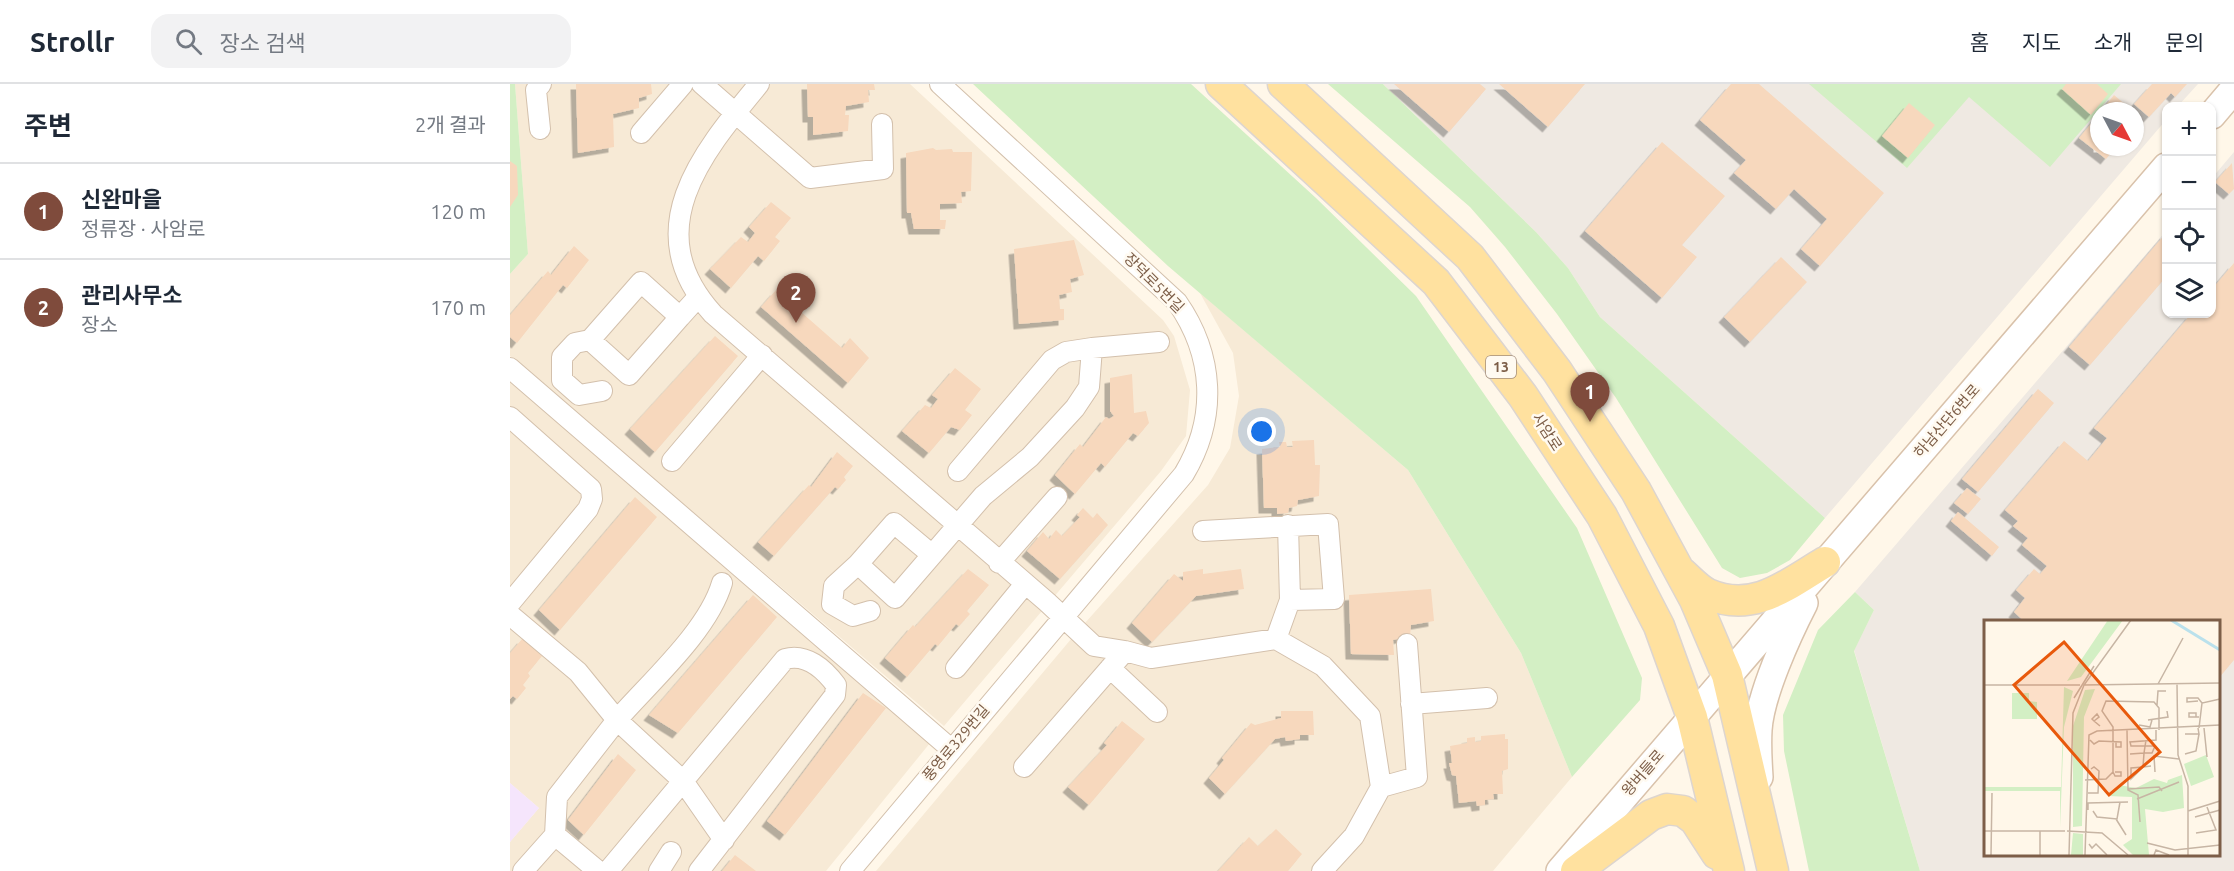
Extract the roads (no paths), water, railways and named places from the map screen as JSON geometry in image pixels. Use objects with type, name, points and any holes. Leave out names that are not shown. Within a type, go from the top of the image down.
[{"type":"main road","name":"사암로","points":[[1221,84],[1436,282],[1523,396],[1602,516],[1659,627],[1692,717],[1728,871]]},
{"type":"main road","points":[[1283,84],[1470,257],[1557,371],[1636,491],[1680,572],[1727,675],[1773,871]]},
{"type":"main road","points":[[1680,572],[1707,594],[1744,602],[1765,597],[1826,562]]},
{"type":"main road","points":[[1575,871],[1651,815],[1667,808],[1683,811],[1695,820],[1728,871]]},
{"type":"street","points":[[540,129],[536,90],[541,84]]},
{"type":"street","points":[[641,133],[683,84]]},
{"type":"street","points":[[702,84],[810,178],[883,169],[882,124]]},
{"type":"street","points":[[759,84],[735,112],[699,163],[683,196],[679,247],[698,297],[1094,646],[1151,658],[1276,639],[1323,666],[1370,716],[1382,787],[1354,836],[1322,871]]},
{"type":"street","name":"장덕로5번길","points":[[940,84],[1176,302],[1195,329],[1206,366],[1209,398],[1195,455],[1184,474],[1062,616]]},
{"type":"street","points":[[2216,109],[2234,89]]},
{"type":"street","name":"하남산단6번로","points":[[1727,675],[2162,172]]},
{"type":"street","points":[[602,391],[579,395],[562,380],[562,357],[575,343],[590,340],[641,282],[680,317]]},
{"type":"street","points":[[590,340],[629,375],[698,297]]},
{"type":"street","points":[[958,471],[1052,360],[1066,352],[1159,342]]},
{"type":"street","points":[[858,564],[895,598],[956,525],[994,484],[1029,458],[1085,395],[1089,387],[1092,348]]},
{"type":"street","points":[[672,461],[762,355]]},
{"type":"street","points":[[510,368],[951,749]]},
{"type":"street","points":[[510,417],[591,489],[592,499],[588,508],[510,603]]},
{"type":"street","points":[[999,563],[1057,497]]},
{"type":"street","points":[[870,611],[853,616],[832,604],[834,586],[858,564],[894,523],[931,554]]},
{"type":"street","points":[[1203,531],[1328,524],[1334,599],[1290,600]]},
{"type":"street","points":[[1276,639],[1290,600],[1288,525]]},
{"type":"street","points":[[1759,812],[1758,729],[1764,704],[1786,638],[1826,562]]},
{"type":"street","points":[[523,871],[555,835],[557,797],[616,720],[700,626],[718,598],[722,582]]},
{"type":"street","points":[[956,668],[1025,584]]},
{"type":"street","points":[[510,615],[578,672],[616,720],[683,781],[724,840]]},
{"type":"street","name":"풍영로329번길","points":[[850,871],[1062,616]]},
{"type":"street","points":[[1382,787],[1417,777],[1407,644]]},
{"type":"street","points":[[1024,767],[1125,651]]},
{"type":"street","points":[[608,871],[785,659],[800,656],[808,660],[836,685],[835,695],[699,871]]},
{"type":"street","points":[[1110,668],[1156,712]]},
{"type":"street","name":"왕버들로","points":[[1560,871],[1727,675]]},
{"type":"street","points":[[1411,704],[1487,698]]},
{"type":"street","points":[[555,835],[598,871]]},
{"type":"street","points":[[659,871],[671,852]]},
{"type":"place","name":"관리사무소","points":[[796,323]]},
{"type":"place","name":"신완마을","points":[[1590,422]]}]
